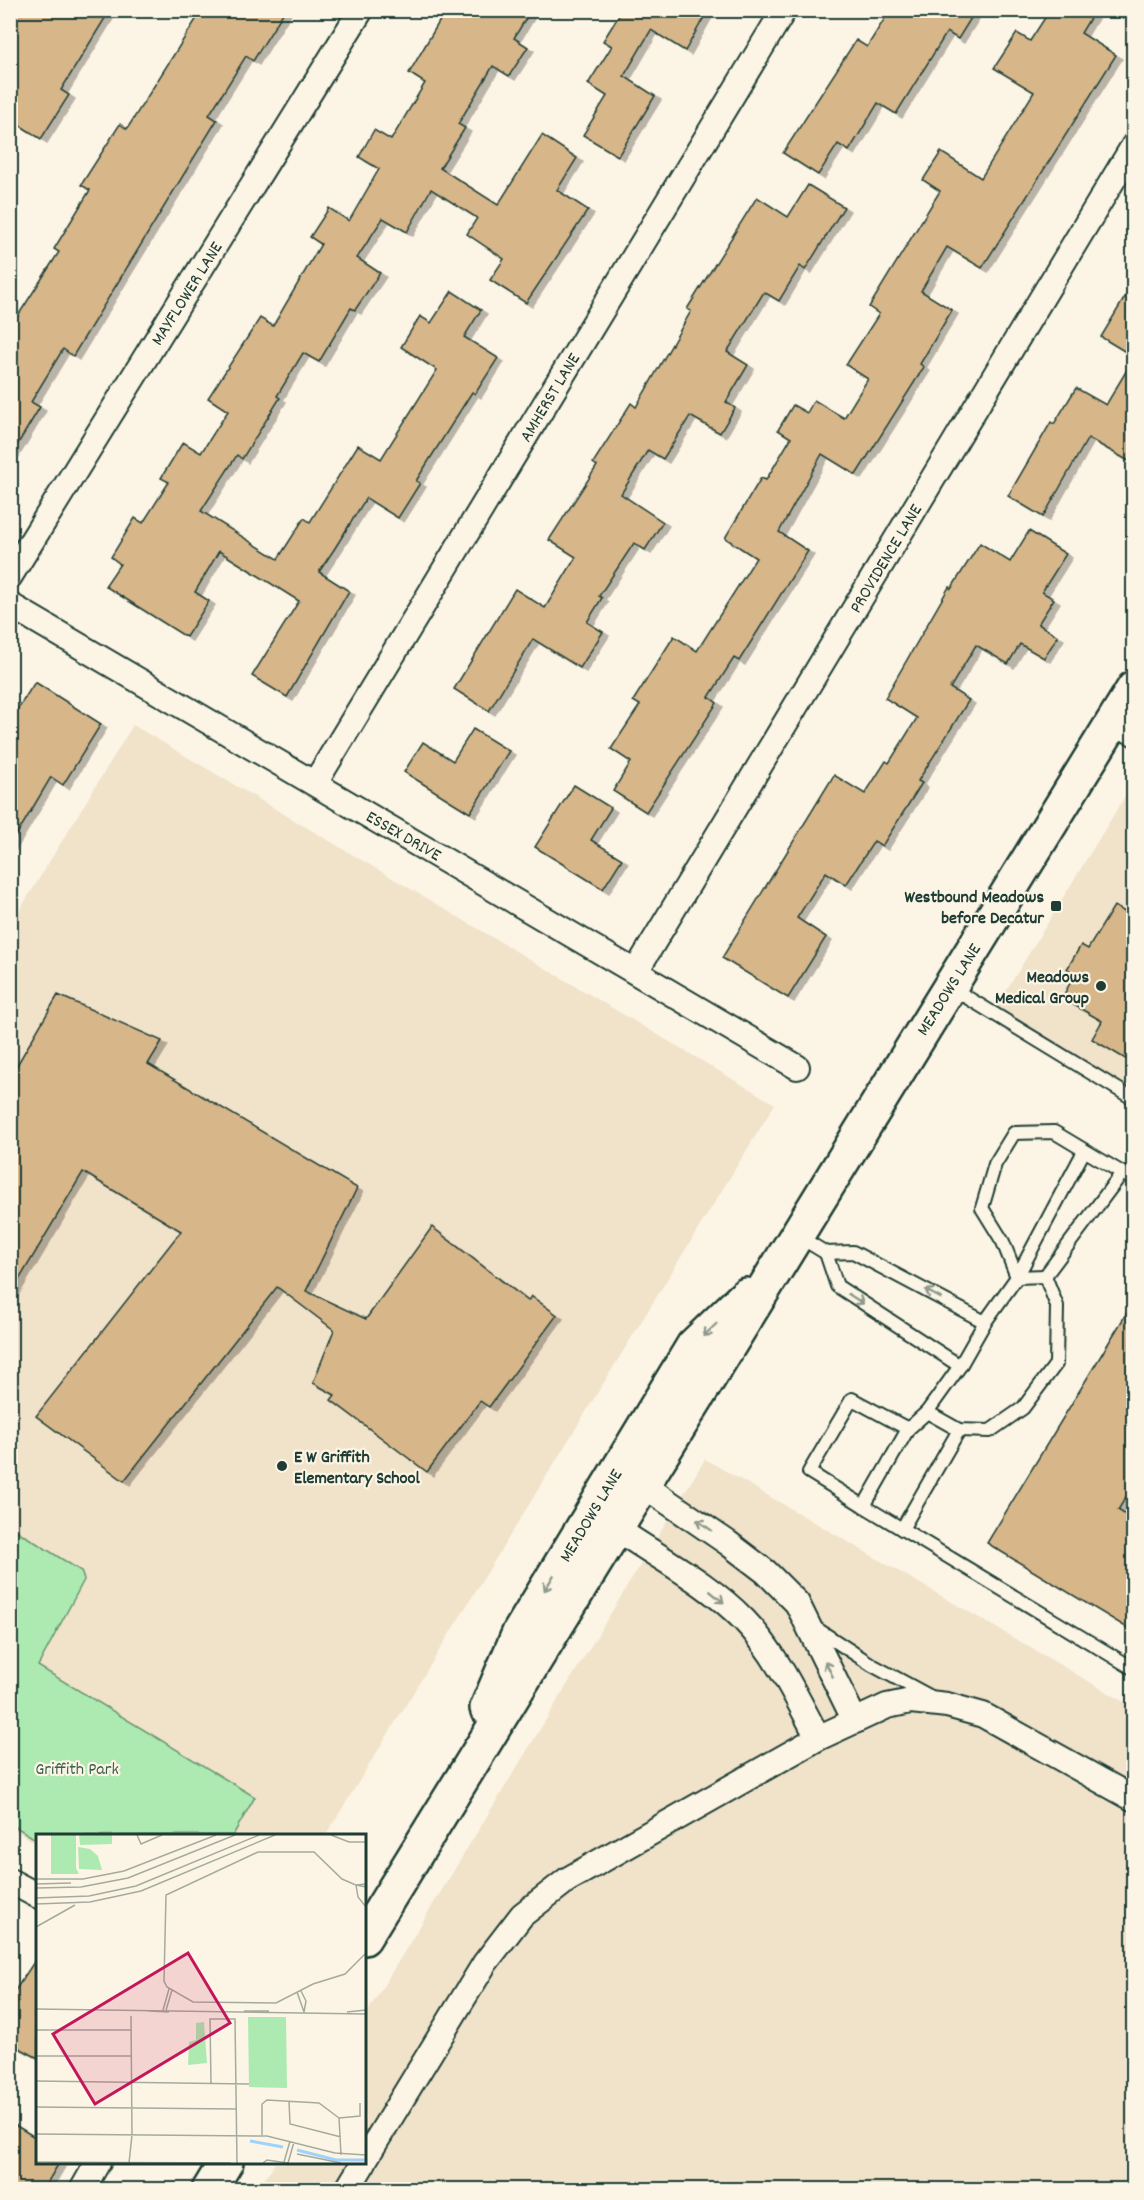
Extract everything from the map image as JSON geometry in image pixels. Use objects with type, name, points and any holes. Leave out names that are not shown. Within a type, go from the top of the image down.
[{"type":"street","name":"MAYFLOWER LANE","points":[[10,576],[361,10]]},
{"type":"street","name":"AMHERST LANE","points":[[315,783],[784,10]]},
{"type":"street","name":"PROVIDENCE LANE","points":[[636,971],[1134,145]]},
{"type":"street","name":"ESSEX DRIVE","points":[[10,605],[796,1067]]},
{"type":"street","name":"MEADOWS LANE","points":[[366,1935],[950,987],[1122,733],[1134,688]]},
{"type":"street","name":"MEADOWS LANE","points":[[448,1803],[519,1633],[693,1346],[790,1248]]},
{"type":"street","points":[[643,1485],[729,1543],[766,1572],[797,1603],[855,1721]]},
{"type":"street","points":[[617,1529],[708,1589],[745,1621],[784,1675],[818,1738]]},
{"type":"street","points":[[366,2159],[485,1963],[522,1915],[567,1880],[818,1738],[887,1706],[911,1701],[947,1705],[983,1715],[1134,1799]]},
{"type":"street","points":[[10,1881],[36,1895]]},
{"type":"street","points":[[82,2190],[97,2164]]},
{"type":"street","points":[[209,2190],[225,2164]]},
{"type":"street","points":[[348,2190],[363,2164]]},
{"type":"lane","points":[[950,987],[1134,1100]]},
{"type":"lane","points":[[1017,1277],[1003,1242],[982,1208],[995,1164],[1014,1133],[1054,1132],[1134,1180]]},
{"type":"lane","points":[[864,1506],[908,1430],[927,1412],[960,1366],[985,1322],[1017,1277],[1084,1151]]},
{"type":"lane","points":[[1045,1276],[1122,1173]]},
{"type":"lane","points":[[790,1248],[825,1253],[853,1252],[985,1322]]},
{"type":"lane","points":[[825,1253],[837,1286],[960,1366]]},
{"type":"lane","points":[[1017,1277],[1045,1276]]},
{"type":"lane","points":[[927,1412],[959,1430],[990,1431],[1023,1408],[1056,1364],[1057,1306],[1045,1276]]},
{"type":"lane","points":[[908,1430],[852,1399],[809,1472],[1134,1669]]},
{"type":"lane","points":[[902,1529],[959,1430]]},
{"type":"lane","points":[[808,1623],[864,1660],[947,1705]]},
{"type":"shaded area","name":"E W Griffith Elementary School","points":[[133,725],[775,1104],[327,1834],[36,1834],[36,1843],[11,1828],[10,926]]},
{"type":"shaded area","points":[[1133,783],[1133,1104],[989,1019]]},
{"type":"shaded area","points":[[705,1459],[1133,1707],[1133,2189],[258,2190],[274,2164],[366,2164],[366,2014]]},
{"type":"green space","name":"Griffith Park","points":[[11,1527],[81,1571],[84,1580],[38,1666],[255,1797],[234,1834],[36,1834],[36,1839],[11,1824]]},
{"type":"building","points":[[21,10],[110,10],[61,90],[69,95],[41,139],[10,119],[10,27]]},
{"type":"building","points":[[202,10],[285,10],[253,61],[246,56],[209,115],[217,120],[73,356],[63,349],[31,402],[40,407],[10,457],[10,328],[59,252],[54,249],[90,190],[81,185],[120,124],[127,129]]},
{"type":"building","points":[[446,10],[531,10],[514,38],[528,47],[509,76],[493,66],[458,124],[465,128],[440,168],[498,205],[542,135],[577,158],[557,190],[588,210],[526,303],[490,280],[504,259],[467,234],[477,218],[431,189],[407,232],[383,218],[357,258],[380,273],[355,310],[351,308],[319,362],[303,353],[277,396],[280,398],[242,459],[237,455],[201,511],[278,559],[304,518],[310,522],[358,445],[381,459],[437,370],[401,347],[420,316],[431,323],[452,291],[481,310],[464,337],[498,358],[475,394],[472,392],[416,481],[420,483],[398,518],[366,498],[319,572],[349,591],[287,697],[252,676],[299,601],[219,551],[195,592],[209,601],[186,637],[105,586],[120,564],[111,557],[135,518],[143,523],[169,482],[161,478],[183,442],[201,453],[228,411],[208,398],[260,318],[273,326],[321,244],[310,237],[329,208],[349,221],[379,169],[359,157],[374,130],[391,140],[425,83],[409,73]]},
{"type":"building","points":[[619,10],[708,10],[685,51],[651,30],[624,76],[655,96],[618,156],[583,135],[607,96],[588,84],[612,46],[603,41],[621,12]]},
{"type":"building","points":[[890,10],[976,10],[958,39],[947,32],[896,114],[878,103],[849,151],[838,144],[818,175],[783,153],[856,40],[867,47]]},
{"type":"building","points":[[1050,10],[1095,10],[1081,33],[1116,55],[982,268],[947,247],[921,291],[952,310],[920,364],[924,367],[856,475],[822,454],[779,532],[808,551],[739,661],[734,658],[709,697],[717,703],[646,812],[613,791],[631,762],[611,749],[640,705],[633,701],[674,636],[697,651],[756,558],[725,538],[761,478],[766,480],[791,438],[778,430],[793,405],[807,413],[814,400],[844,418],[868,379],[846,365],[879,314],[869,307],[940,191],[923,180],[941,152],[981,178],[1034,92],[994,68],[1017,33],[1030,41]]},
{"type":"building","points":[[808,185],[844,207],[805,270],[800,266],[779,301],[764,292],[727,352],[748,365],[726,402],[735,408],[720,433],[690,416],[663,459],[648,450],[621,494],[663,522],[645,550],[634,543],[599,596],[602,598],[587,622],[603,632],[580,668],[533,639],[489,711],[454,689],[515,589],[545,608],[576,557],[549,540],[597,466],[593,463],[631,403],[636,407],[691,311],[687,309],[757,197],[788,217]]},
{"type":"building","points":[[1134,282],[1134,357],[1101,337]]},
{"type":"building","points":[[1134,358],[1134,464],[1088,438],[1043,517],[1008,496],[1051,422],[1054,424],[1076,388],[1106,405]]},
{"type":"building","points":[[1029,531],[1066,554],[1042,592],[1054,599],[1038,624],[1058,636],[1044,658],[1020,644],[1008,664],[976,645],[950,688],[969,700],[918,781],[922,783],[882,846],[874,841],[846,885],[826,872],[797,918],[826,937],[788,998],[722,958],[834,775],[865,794],[886,761],[889,763],[917,718],[885,698],[949,587],[951,589],[980,543],[1010,562]]},
{"type":"building","points":[[35,682],[101,724],[63,785],[51,777],[10,846],[10,721]]},
{"type":"building","points":[[473,729],[509,751],[470,813],[404,772],[423,742],[453,761]]},
{"type":"building","points":[[574,785],[611,808],[591,840],[622,859],[603,889],[535,847]]},
{"type":"building","name":"Meadows Medical Group","points":[[1114,906],[1134,917],[1134,1064],[1092,1039],[1102,1021],[1062,998],[1075,974],[1067,969],[1081,945],[1088,949]]},
{"type":"building","points":[[58,995],[162,1041],[148,1064],[357,1188],[306,1291],[366,1319],[432,1227],[528,1301],[531,1296],[557,1315],[489,1407],[480,1401],[427,1472],[331,1400],[335,1395],[313,1383],[334,1330],[277,1287],[124,1481],[36,1416],[181,1231],[83,1172],[10,1295],[10,1077]]},
{"type":"building","points":[[1134,1301],[1134,1484],[1118,1510],[1134,1520],[1134,1632],[987,1543]]},
{"type":"building","points":[[36,1959],[36,2057],[10,2043],[10,1998]]},
{"type":"building","points":[[10,2122],[36,2138],[36,2164],[58,2164],[43,2190],[10,2190]]},
{"type":"place","name":"Westbound Meadows before Decatur","points":[[1056,906]]},
{"type":"place","name":"Meadows Medical Group","points":[[1101,986]]},
{"type":"place","name":"E W Griffith Elementary School","points":[[282,1466]]}]
